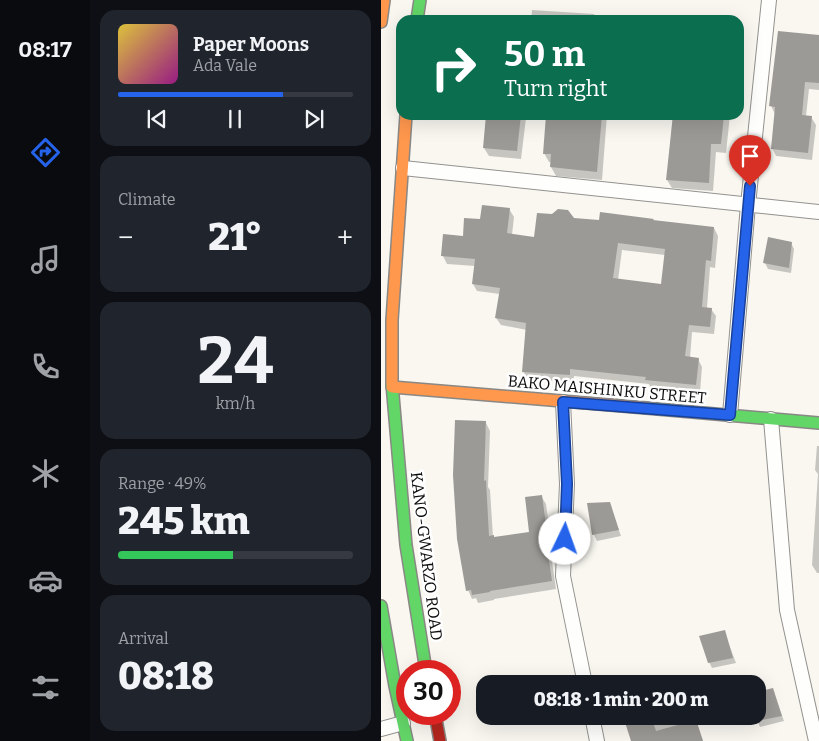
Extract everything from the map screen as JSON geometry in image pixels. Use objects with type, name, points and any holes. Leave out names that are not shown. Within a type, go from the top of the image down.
[{"type":"main road","points":[[381,22],[384,0]]},
{"type":"main road","points":[[418,15],[420,0]]},
{"type":"main road","name":"KANO-GWARZO ROAD","points":[[406,120],[392,320],[392,387],[406,545],[424,660]]},
{"type":"main road","name":"BAKO MAISHINKU STREET","points":[[392,387],[819,423]]},
{"type":"main road","points":[[381,606],[396,691]]},
{"type":"main road","points":[[403,725],[407,741]]},
{"type":"main road","points":[[437,725],[440,741]]},
{"type":"street","points":[[730,415],[748,205],[769,0]]},
{"type":"street","points":[[403,168],[819,212]]},
{"type":"street","points":[[563,402],[567,484],[563,576],[583,675]]},
{"type":"street","points":[[771,419],[787,610],[816,741]]},
{"type":"street","points":[[381,729],[396,725]]},
{"type":"street","points":[[594,725],[597,741]]},
{"type":"building","points":[[778,31],[819,35],[819,83],[805,82],[802,115],[812,116],[808,153],[771,149],[775,107],[769,106]]},
{"type":"building","points":[[486,120],[520,120],[517,151],[483,148]]},
{"type":"building","points":[[546,120],[602,120],[597,172],[550,167],[551,154],[543,154]]},
{"type":"building","points":[[672,120],[723,120],[721,144],[711,144],[709,183],[666,180]]},
{"type":"building","points":[[482,205],[510,208],[507,233],[534,237],[537,213],[552,214],[558,209],[568,210],[574,218],[599,220],[600,212],[714,227],[711,261],[706,260],[702,307],[712,308],[710,327],[689,325],[685,356],[699,358],[696,385],[645,380],[646,377],[570,369],[570,375],[522,372],[526,323],[495,318],[500,288],[472,284],[475,259],[441,256],[443,234],[463,236],[464,218],[480,219]],"holes":[[[618,243],[665,249],[661,284],[613,278]]]},
{"type":"building","points":[[768,237],[792,242],[789,268],[763,263]]},
{"type":"building","points":[[455,420],[486,421],[484,481],[486,480],[489,536],[529,532],[525,497],[542,495],[552,581],[472,595],[471,590],[466,591],[457,539],[453,475]]},
{"type":"building","points":[[610,502],[619,530],[592,535],[587,503]]},
{"type":"building","points":[[725,630],[733,658],[708,663],[699,636]]},
{"type":"building","points":[[773,688],[782,716],[766,719],[766,690]]},
{"type":"building","points":[[626,725],[654,725],[656,731],[678,725],[698,725],[703,741],[631,741]]},
{"type":"traffic: fast","points":[[418,15],[420,0]]},
{"type":"traffic: fast","points":[[392,384],[406,545],[424,660]]},
{"type":"traffic: fast","points":[[646,408],[819,423]]},
{"type":"traffic: fast","points":[[381,606],[407,741]]},
{"type":"traffic: slow","points":[[381,22],[384,0]]},
{"type":"traffic: slow","points":[[392,384],[392,320],[406,120]]},
{"type":"traffic: slow","points":[[392,387],[646,408]]},
{"type":"traffic: jam","points":[[437,725],[440,741]]},
{"type":"route","points":[[565,539],[567,484],[563,402],[730,415],[750,186]]}]
